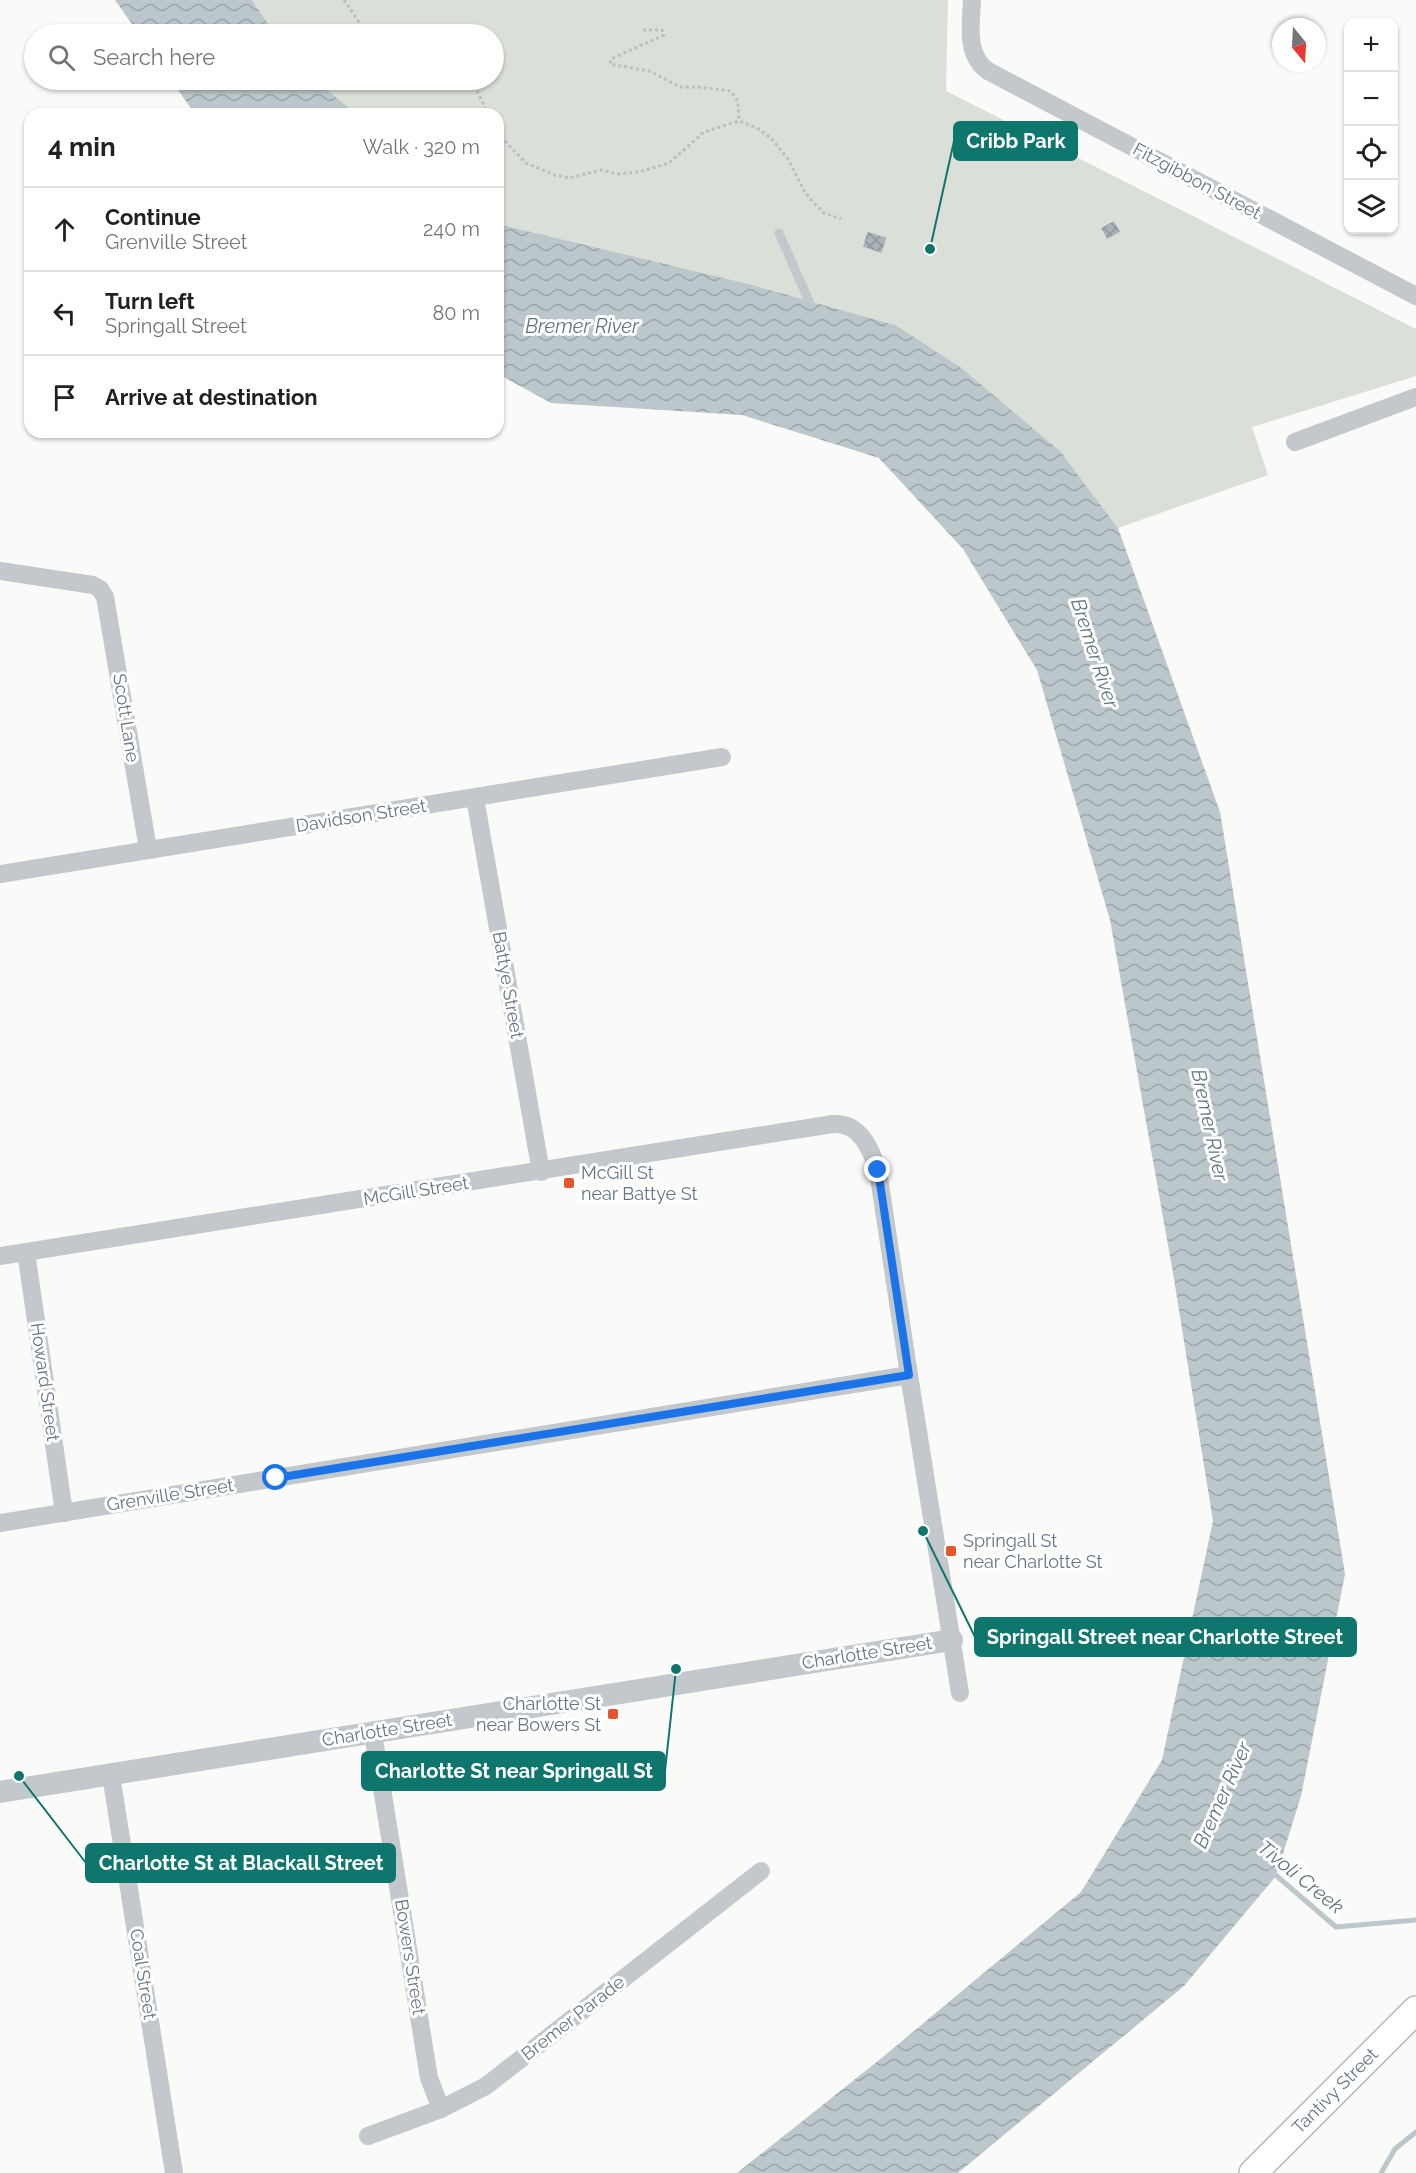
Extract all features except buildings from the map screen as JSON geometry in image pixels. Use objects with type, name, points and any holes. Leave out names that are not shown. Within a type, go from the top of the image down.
[{"type":"main road","name":"Tantivy Street","points":[[1253,2173],[1416,2010]]},
{"type":"street","name":"Fitzgibbon Street","points":[[972,0],[972,42],[978,64],[1416,296]]},
{"type":"street","points":[[1295,442],[1416,397]]},
{"type":"street","name":"Scott Lane","points":[[0,571],[84,583],[100,589],[107,605],[148,849]]},
{"type":"street","name":"Davidson Street","points":[[0,874],[722,757]]},
{"type":"street","name":"Battye Street","points":[[475,798],[541,1172]]},
{"type":"street","name":"McGill Street","points":[[0,1256],[541,1172],[832,1124],[848,1125],[868,1144],[878,1170],[909,1375]]},
{"type":"street","name":"Howard Street","points":[[26,1252],[64,1513]]},
{"type":"street","points":[[909,1375],[960,1693]]},
{"type":"street","name":"Grenville Street","points":[[0,1523],[909,1375]]},
{"type":"street","name":"Charlotte Street","points":[[0,1792],[952,1640]]},
{"type":"street","name":"Bowers Street","points":[[373,1733],[429,2078],[441,2109]]},
{"type":"street","name":"Coal Street","points":[[111,1775],[174,2173]]},
{"type":"street","name":"Bremer Parade","points":[[368,2136],[441,2109],[486,2086],[760,1871]]},
{"type":"lane","points":[[779,233],[809,301]]},
{"type":"path","points":[[344,0],[360,24]]},
{"type":"path","points":[[643,30],[662,30],[664,35],[611,59],[610,64],[649,71],[680,87],[731,91],[738,102],[739,121]]},
{"type":"path","points":[[477,90],[485,108]]},
{"type":"path","points":[[504,139],[526,163],[569,178],[603,170],[618,174],[639,172],[669,163],[704,132],[739,121],[757,128],[771,138],[788,159],[804,191],[813,202],[824,213],[841,219]]},
{"type":"shaded area","points":[[252,0],[948,0],[946,91],[1416,329],[1416,376],[1252,427],[1268,475],[1118,528],[1061,452],[895,325],[749,284],[504,225],[504,108],[349,108],[328,90],[504,90],[504,24],[268,24]]},
{"type":"water","points":[[115,0],[252,0],[268,24],[132,24]]},
{"type":"water","points":[[178,90],[328,90],[349,108],[191,108]]},
{"type":"water","name":"Bremer River","points":[[504,225],[749,284],[895,325],[960,367],[1061,452],[1118,528],[1220,812],[1345,1574],[1301,1796],[1276,1876],[1184,1986],[958,2173],[737,2173],[878,2061],[1081,1892],[1162,1760],[1213,1521],[1173,1273],[1110,920],[1037,670],[963,549],[879,458],[742,415],[551,403],[504,377]]},
{"type":"waterway","name":"Tivoli Creek","points":[[1271,1871],[1336,1927],[1416,1920]]},
{"type":"waterway","name":"Tivoli Creek","points":[[1381,2173],[1395,2149],[1416,2132]]},
{"type":"place","name":"Cribb Park","points":[[930,249]]},
{"type":"place","name":"McGill St near Battye St","points":[[569,1183]]},
{"type":"place","name":"Springall Street near Charlotte Street","points":[[923,1531]]},
{"type":"place","name":"Springall St near Charlotte St","points":[[951,1551]]},
{"type":"place","name":"Charlotte St near Springall St","points":[[676,1669]]},
{"type":"place","name":"Charlotte St near Bowers St","points":[[613,1714]]},
{"type":"place","name":"Charlotte St at Blackall Street","points":[[19,1776]]},
{"type":"route","points":[[276,1478],[909,1375],[878,1170]]}]
